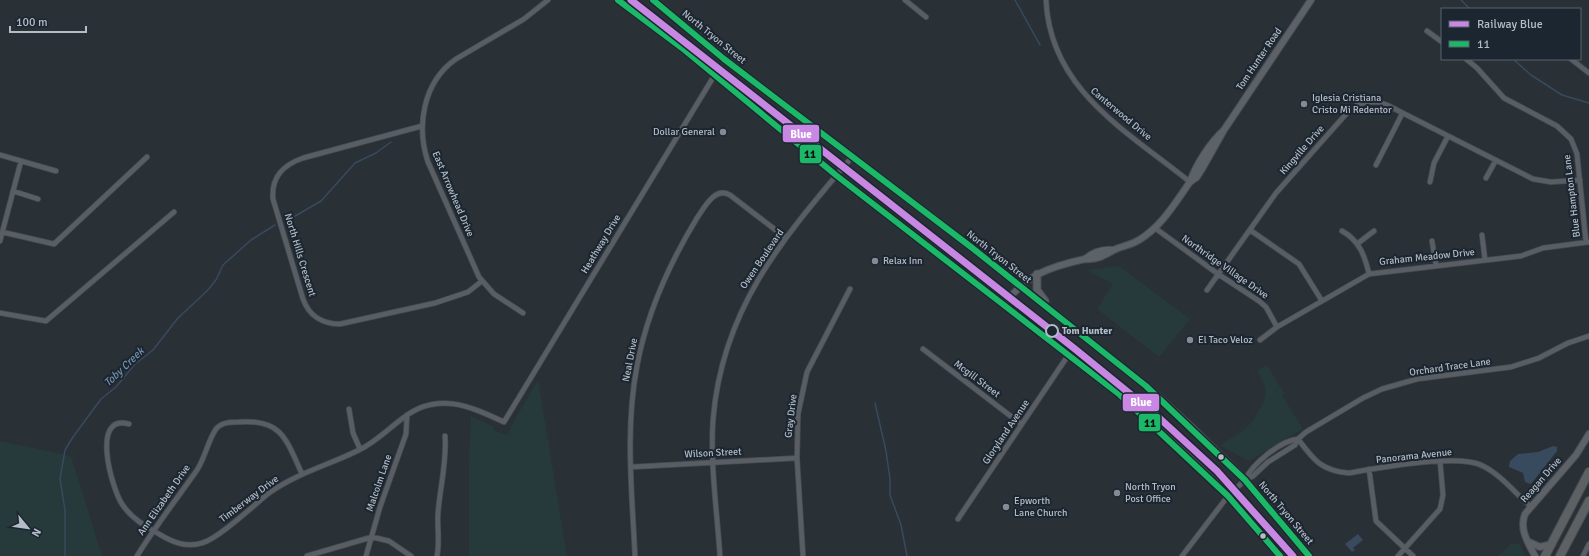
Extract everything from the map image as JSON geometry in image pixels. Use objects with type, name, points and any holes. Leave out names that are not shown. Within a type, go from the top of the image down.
[{"type":"highway","points":[[1545,556],[1589,472]]},
{"type":"highway","points":[[1560,556],[1589,501]]},
{"type":"main road","points":[[618,0],[676,44],[837,176],[1003,305],[1069,354],[1147,418],[1228,496],[1280,556]]},
{"type":"main road","name":"North Tryon Street","points":[[653,0],[724,59],[1021,286],[1146,386],[1191,427],[1245,480],[1309,556]]},
{"type":"main road","points":[[1037,274],[1037,290],[1051,310]]},
{"type":"street","name":"East Arrowhead Drive","points":[[523,313],[494,294],[482,281],[474,267],[428,162],[423,144],[422,126],[428,96],[444,69],[456,59],[535,12],[548,0]]},
{"type":"street","points":[[905,0],[926,16]]},
{"type":"street","name":"Canterwood Drive","points":[[1046,0],[1048,19],[1055,47],[1062,63],[1080,90],[1094,105],[1190,182]]},
{"type":"street","name":"Tom Hunter Road","points":[[1003,305],[1021,286],[1037,274],[1085,259],[1091,254],[1106,250],[1114,250],[1134,243],[1155,228],[1190,182],[1192,174],[1217,137],[1224,130],[1311,0]]},
{"type":"street","points":[[1427,31],[1441,41]]},
{"type":"street","name":"Blue Hampton Lane","points":[[1467,60],[1474,65],[1504,98],[1564,131],[1576,148],[1588,242]]},
{"type":"street","points":[[1572,60],[1589,73]]},
{"type":"street","name":"Heathway Drive","points":[[504,422],[714,76]]},
{"type":"street","name":"Kingville Drive","points":[[1207,290],[1276,193],[1352,108],[1362,103],[1378,102],[1542,182],[1580,180]]},
{"type":"street","points":[[1376,165],[1402,114]]},
{"type":"street","name":"North Hills Crescent","points":[[422,126],[303,158],[290,163],[279,173],[273,189],[273,199],[303,299],[308,309],[316,317],[329,323],[340,324],[435,303],[468,292],[482,281]]},
{"type":"street","points":[[1430,182],[1434,163],[1448,136]]},
{"type":"street","points":[[0,155],[56,171]]},
{"type":"street","points":[[2,232],[54,244],[147,157]]},
{"type":"street","name":"Owen Boulevard","points":[[720,556],[713,420],[716,395],[724,357],[732,331],[757,279],[786,238],[852,157]]},
{"type":"street","points":[[1486,178],[1496,160]]},
{"type":"street","points":[[0,241],[21,161]]},
{"type":"street","points":[[13,191],[38,199]]},
{"type":"street","name":"Neal Drive","points":[[635,556],[631,467],[634,384],[641,346],[653,306],[666,273],[699,216],[716,194],[724,192],[730,195],[786,238]]},
{"type":"street","points":[[0,313],[46,321],[174,212]]},
{"type":"street","name":"Northridge Village Drive","points":[[1155,228],[1218,274],[1263,304],[1277,327]]},
{"type":"street","points":[[1250,230],[1299,264],[1322,301]]},
{"type":"street","points":[[1342,231],[1352,237],[1365,256],[1369,274]]},
{"type":"street","points":[[1357,244],[1374,231]]},
{"type":"street","points":[[1482,235],[1485,260]]},
{"type":"street","points":[[1432,241],[1436,265]]},
{"type":"street","name":"Graham Meadow Drive","points":[[1260,340],[1277,327],[1369,274],[1521,256],[1543,248],[1588,242]]},
{"type":"street","name":"Gray Drive","points":[[803,556],[796,458],[798,414],[807,372],[850,289]]},
{"type":"street","name":"Orchard Trace Lane","points":[[1182,556],[1228,496],[1245,480],[1253,476],[1268,462],[1295,445],[1298,439],[1341,410],[1382,389],[1417,379],[1511,367],[1539,358],[1568,343],[1589,336]]},
{"type":"street","name":"Mcgill Street","points":[[923,348],[1021,424]]},
{"type":"street","name":"Gloryland Avenue","points":[[958,519],[1069,354]]},
{"type":"street","name":"Timberway Drive","points":[[129,424],[119,423],[113,426],[107,439],[107,453],[113,488],[129,513],[153,530],[178,543],[194,545],[203,543],[220,532],[270,492],[302,474],[360,449],[381,437],[407,415],[434,404],[454,403],[470,406],[504,422]]},
{"type":"street","points":[[349,409],[353,434],[360,449]]},
{"type":"street","name":"Malcolm Lane","points":[[366,556],[380,507],[406,434],[407,415]]},
{"type":"street","name":"Ann Elizabeth Drive","points":[[137,556],[153,530],[196,472],[216,429],[226,423],[266,423],[279,430],[286,439],[302,474]]},
{"type":"street","name":"Reagan Drive","points":[[1535,556],[1525,536],[1523,526],[1525,514],[1530,506],[1576,455],[1589,434]]},
{"type":"street","points":[[437,556],[439,546],[438,504],[446,455],[445,436]]},
{"type":"street","name":"Panorama Avenue","points":[[1298,439],[1312,458],[1329,469],[1349,472],[1440,461],[1462,460],[1482,465],[1491,471],[1530,506]]},
{"type":"street","name":"Wilson Street","points":[[631,467],[796,458]]},
{"type":"street","points":[[1398,556],[1440,509],[1443,495],[1440,461]]},
{"type":"street","points":[[1369,470],[1376,521],[1413,556]]},
{"type":"street","points":[[307,556],[372,537],[389,541],[411,556]]},
{"type":"street","points":[[1529,542],[1540,547],[1552,544]]},
{"type":"street","points":[[1583,556],[1589,544]]},
{"type":"green space","points":[[1119,266],[1190,319],[1159,357],[1097,309],[1113,284],[1087,270]]},
{"type":"green space","points":[[1267,365],[1284,393],[1282,395],[1303,429],[1249,461],[1221,446],[1246,428],[1264,402],[1266,392],[1257,371]]},
{"type":"green space","points":[[538,380],[567,556],[469,556],[469,463],[471,416],[493,426],[494,431],[507,435]]},
{"type":"green space","points":[[0,441],[71,456],[102,556],[0,556]]},
{"type":"green space","points":[[1517,543],[1520,545],[1526,556],[1498,556],[1511,544]]},
{"type":"water","points":[[1553,446],[1557,447],[1557,451],[1531,484],[1525,482],[1523,473],[1509,467],[1510,461],[1518,454],[1538,452]]},
{"type":"water","points":[[1358,534],[1363,540],[1353,548],[1355,550],[1352,552],[1345,544]]},
{"type":"waterway","points":[[1015,0],[1040,45]]},
{"type":"waterway","points":[[1461,0],[1469,8]]},
{"type":"waterway","points":[[1514,60],[1531,75],[1562,95],[1589,103]]},
{"type":"waterway","name":"Toby Creek","points":[[290,219],[321,201],[355,163],[376,153],[391,142]]},
{"type":"waterway","name":"Toby Creek","points":[[65,556],[65,510],[60,479],[65,450],[73,437],[101,399],[116,387],[135,364],[153,350],[178,318],[207,291],[216,280],[223,265],[251,240],[275,225]]},
{"type":"waterway","points":[[875,403],[886,451],[890,479],[890,495],[901,525],[907,556]]},
{"type":"rail line","name":"Blue","points":[[631,0],[1075,349],[1156,415],[1217,471],[1293,556]]},
{"type":"transit line","name":"11","points":[[618,0],[682,48],[837,176],[1120,395],[1228,496],[1280,556]]},
{"type":"transit line","name":"11","points":[[653,0],[724,59],[971,247],[1146,386],[1245,480],[1309,556]]},
{"type":"place","name":"Iglesia Cristiana Cristo Mi Redentor","points":[[1304,104]]},
{"type":"place","name":"Dollar General","points":[[723,132]]},
{"type":"place","name":"Relax Inn","points":[[875,261]]},
{"type":"place","name":"Tom Hunter","points":[[1052,331]]},
{"type":"place","name":"El Taco Veloz","points":[[1190,340]]},
{"type":"place","name":"North Tryon Post Office","points":[[1117,493]]},
{"type":"place","name":"Epworth Lane Church","points":[[1006,507]]}]
